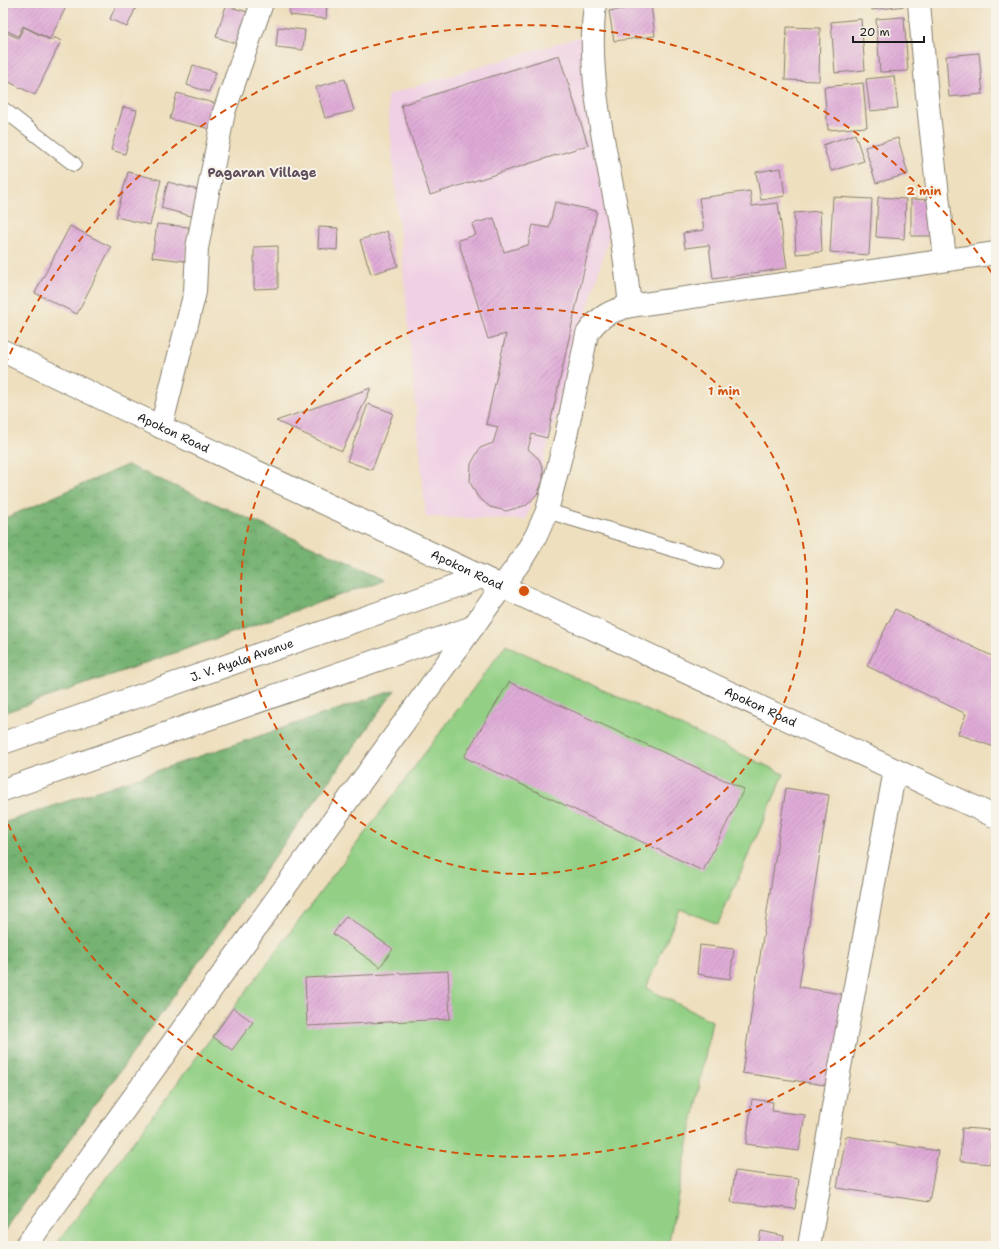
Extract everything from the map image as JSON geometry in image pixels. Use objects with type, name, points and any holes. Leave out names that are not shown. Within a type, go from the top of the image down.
[{"type":"main road","points":[[160,427],[195,292],[197,248],[224,112],[262,3]]},
{"type":"main road","points":[[595,3],[593,43],[596,79],[607,160],[625,253],[630,306]]},
{"type":"main road","points":[[919,3],[927,96],[945,259]]},
{"type":"main road","points":[[26,1246],[473,627],[536,536],[547,511],[566,436],[587,334],[594,324],[602,316],[613,310],[630,306],[945,259],[996,253]]},
{"type":"main road","name":"Apokon Road","points":[[3,352],[160,427],[996,817]]},
{"type":"main road","name":"J. V. Ayala Avenue","points":[[3,743],[482,577]]},
{"type":"main road","points":[[3,790],[473,627]]},
{"type":"main road","points":[[809,1246],[838,1078],[895,770]]},
{"type":"lane","points":[[3,109],[74,164]]},
{"type":"lane","points":[[547,511],[715,562]]},
{"type":"shaded area","points":[[582,36],[609,236],[526,520],[426,517],[387,95]]},
{"type":"green space","points":[[127,465],[386,579],[3,713],[3,519]]},
{"type":"green space","points":[[506,645],[784,774],[718,924],[680,909],[646,988],[712,1021],[668,1246],[55,1246]]},
{"type":"green space","points":[[395,690],[3,1233],[3,823]]},
{"type":"building","points":[[3,3],[68,3],[50,39],[23,26],[18,36],[3,29]]},
{"type":"building","points":[[117,3],[138,3],[127,27],[110,19]]},
{"type":"building","points":[[291,3],[327,3],[326,19],[289,15]]},
{"type":"building","points":[[871,3],[905,3],[905,6],[872,10]]},
{"type":"building","points":[[651,5],[655,36],[614,41],[609,11]]},
{"type":"building","points":[[226,6],[248,12],[238,44],[216,37]]},
{"type":"building","points":[[904,17],[908,71],[880,72],[876,19]]},
{"type":"building","points":[[861,19],[865,70],[835,73],[831,22]]},
{"type":"building","points":[[24,27],[52,41],[54,37],[61,41],[35,95],[3,79],[3,37],[5,32],[18,38]]},
{"type":"building","points":[[278,27],[305,30],[303,50],[276,47]]},
{"type":"building","points":[[787,27],[820,28],[819,81],[785,80]]},
{"type":"building","points":[[979,53],[983,94],[949,97],[946,56]]},
{"type":"building","points":[[559,55],[588,145],[430,195],[401,105]]},
{"type":"building","points":[[193,65],[216,72],[209,92],[187,85]]},
{"type":"building","points":[[894,76],[898,108],[870,111],[866,79]]},
{"type":"building","points":[[345,79],[354,111],[325,118],[316,87]]},
{"type":"building","points":[[863,83],[867,127],[828,130],[824,87]]},
{"type":"building","points":[[177,93],[217,104],[211,129],[170,119]]},
{"type":"building","points":[[123,107],[137,110],[125,154],[111,150]]},
{"type":"building","points":[[855,134],[864,161],[831,171],[823,145]]},
{"type":"building","points":[[898,138],[908,174],[876,183],[865,147]]},
{"type":"building","points":[[781,168],[785,196],[761,200],[756,172]]},
{"type":"building","points":[[128,172],[161,180],[150,225],[116,217]]},
{"type":"building","points":[[168,182],[202,191],[195,217],[161,208]]},
{"type":"building","points":[[750,191],[752,206],[778,203],[787,268],[713,279],[709,245],[685,248],[683,233],[704,230],[699,198]]},
{"type":"building","points":[[833,197],[872,199],[869,255],[830,252]]},
{"type":"building","points":[[878,197],[906,199],[904,239],[876,237]]},
{"type":"building","points":[[911,199],[933,200],[932,236],[911,236]]},
{"type":"building","points":[[555,202],[597,211],[547,438],[532,434],[528,449],[539,459],[543,469],[543,480],[538,493],[527,505],[506,511],[490,507],[477,496],[470,482],[471,464],[480,448],[493,443],[498,427],[486,424],[506,334],[488,339],[458,240],[476,235],[472,224],[494,218],[504,252],[528,245],[533,225],[549,228]]},
{"type":"building","points":[[820,211],[822,252],[796,254],[794,213]]},
{"type":"building","points":[[157,224],[189,227],[185,261],[152,257]]},
{"type":"building","points":[[70,226],[111,247],[77,314],[35,293]]},
{"type":"building","points":[[319,227],[338,228],[337,250],[318,248]]},
{"type":"building","points":[[387,231],[398,266],[371,274],[360,240]]},
{"type":"building","points":[[278,246],[278,288],[254,289],[254,247]]},
{"type":"building","points":[[371,388],[342,451],[276,421]]},
{"type":"building","points":[[368,404],[393,413],[372,470],[347,461]]},
{"type":"building","points":[[895,609],[996,658],[996,734],[994,747],[958,734],[966,714],[867,666]]},
{"type":"building","points":[[509,682],[744,789],[703,871],[464,757]]},
{"type":"building","points":[[786,788],[829,795],[799,987],[847,995],[832,1086],[742,1073]]},
{"type":"building","points":[[346,916],[393,949],[380,967],[333,934]]},
{"type":"building","points":[[700,945],[734,949],[730,979],[697,974]]},
{"type":"building","points":[[448,971],[450,1019],[307,1026],[305,978]]},
{"type":"building","points":[[233,1008],[253,1022],[232,1050],[213,1037]]},
{"type":"building","points":[[752,1099],[773,1102],[772,1111],[805,1115],[799,1151],[746,1144]]},
{"type":"building","points":[[962,1128],[993,1130],[990,1164],[960,1161]]},
{"type":"building","points":[[846,1136],[938,1151],[929,1202],[837,1188]]},
{"type":"building","points":[[735,1171],[799,1179],[795,1209],[731,1202]]},
{"type":"building","points":[[761,1231],[784,1236],[782,1246],[758,1246]]},
{"type":"district","name":"Pagaran Village","points":[[262,172]]}]
